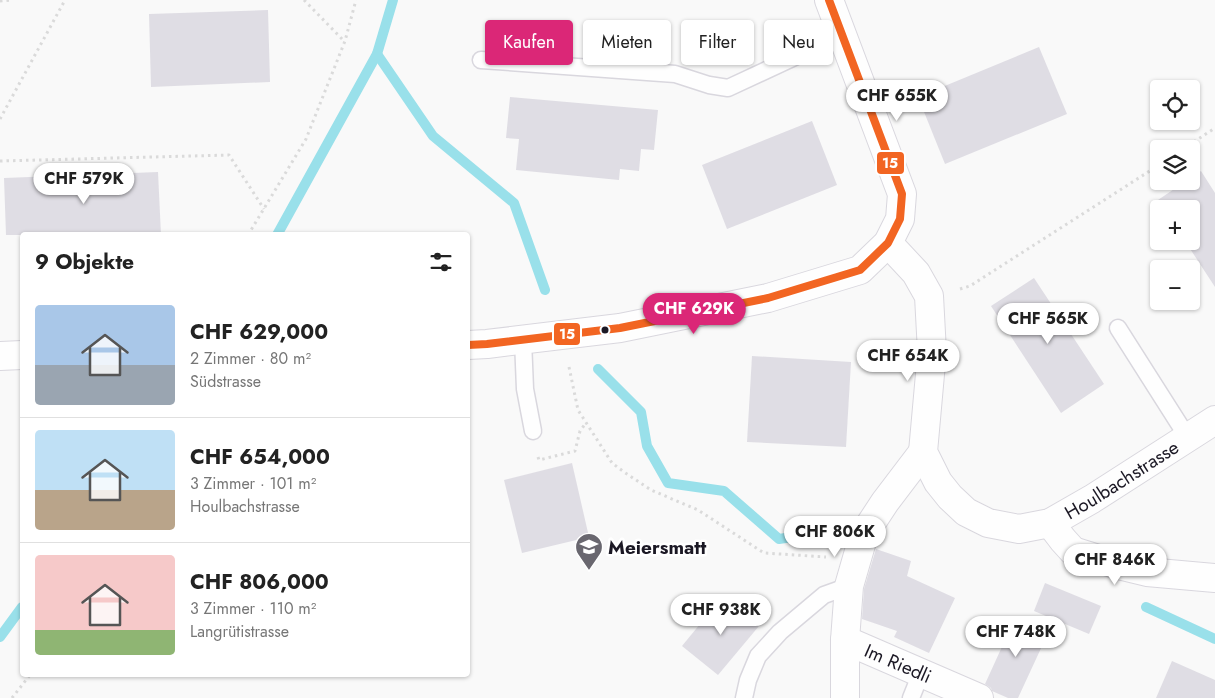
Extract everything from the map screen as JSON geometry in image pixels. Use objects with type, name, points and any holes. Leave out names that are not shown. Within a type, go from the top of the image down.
[{"type":"street","points":[[470,345],[620,328],[768,298],[860,270],[888,243],[900,219],[902,194],[829,0]]},
{"type":"street","points":[[845,698],[845,640],[849,586],[864,534],[885,502],[923,452],[932,352],[928,296],[916,273],[888,243]]},
{"type":"street","points":[[0,356],[20,355]]},
{"type":"street","name":"Houlbachstrasse","points":[[923,452],[938,482],[966,512],[988,523],[1019,529],[1050,523],[1092,500],[1215,420]]},
{"type":"street","points":[[1050,523],[1073,551],[1147,572],[1215,578]]},
{"type":"street","name":"Im Riedli","points":[[845,640],[979,698]]},
{"type":"lane","points":[[481,60],[675,74],[709,85],[728,88],[842,35]]},
{"type":"lane","points":[[1118,328],[1188,438]]},
{"type":"lane","points":[[522,340],[525,389],[533,432]]},
{"type":"lane","points":[[744,698],[748,680],[758,656],[775,638],[824,595],[849,586]]},
{"type":"lane","points":[[911,698],[921,673]]},
{"type":"path","points":[[0,1],[12,0]]},
{"type":"path","points":[[0,118],[65,0]]},
{"type":"path","points":[[304,0],[345,41]]},
{"type":"path","points":[[250,232],[306,139],[345,41],[356,0]]},
{"type":"path","points":[[1198,140],[1214,130]]},
{"type":"path","points":[[0,161],[229,155],[264,208]]},
{"type":"path","points":[[955,290],[970,286],[1150,171]]},
{"type":"path","points":[[568,364],[578,410],[612,463],[624,472],[651,490],[698,510],[764,553],[857,559]]},
{"type":"path","points":[[533,432],[539,460],[575,451],[580,431],[586,423]]},
{"type":"path","points":[[12,698],[28,677]]},
{"type":"building","points":[[268,10],[270,82],[151,87],[149,14]]},
{"type":"building","points":[[1039,47],[1067,114],[945,164],[918,97]]},
{"type":"building","points":[[510,97],[658,110],[654,150],[641,149],[639,171],[620,169],[619,180],[516,170],[519,139],[506,138]]},
{"type":"building","points":[[812,121],[837,185],[727,229],[702,165]]},
{"type":"building","points":[[158,172],[161,232],[20,232],[20,235],[6,235],[4,178]]},
{"type":"building","points":[[1200,172],[1215,193],[1215,287],[1200,264],[1200,260],[1197,260],[1191,250],[1200,250],[1200,200],[1158,200],[1173,190],[1200,190]]},
{"type":"building","points":[[1034,278],[1104,384],[1061,413],[991,306]]},
{"type":"building","points":[[752,356],[851,362],[846,447],[747,442]]},
{"type":"building","points":[[572,463],[589,537],[522,553],[504,480]]},
{"type":"building","points":[[876,549],[911,561],[907,576],[955,598],[929,653],[894,637],[897,631],[862,619],[864,589]]},
{"type":"building","points":[[1045,583],[1101,606],[1089,634],[1034,611]]},
{"type":"building","points":[[723,596],[759,626],[718,675],[682,646]]},
{"type":"building","points":[[1016,616],[1049,631],[1018,698],[1008,698],[992,691],[985,684]]},
{"type":"building","points":[[1172,661],[1215,680],[1215,698],[1156,698]]},
{"type":"waterway","points":[[279,232],[377,54],[393,0]]},
{"type":"waterway","points":[[377,54],[433,136],[514,203],[545,290]]},
{"type":"waterway","points":[[598,369],[641,412],[647,446],[668,483],[724,491],[779,539],[838,530]]},
{"type":"waterway","points":[[1146,607],[1215,639]]},
{"type":"waterway","points":[[0,637],[20,610]]},
{"type":"transit line","name":"15","points":[[470,345],[620,328],[768,298],[860,270],[888,243],[900,219],[902,194],[829,0]]},
{"type":"place","name":"Meiersmatt","points":[[589,571]]}]
